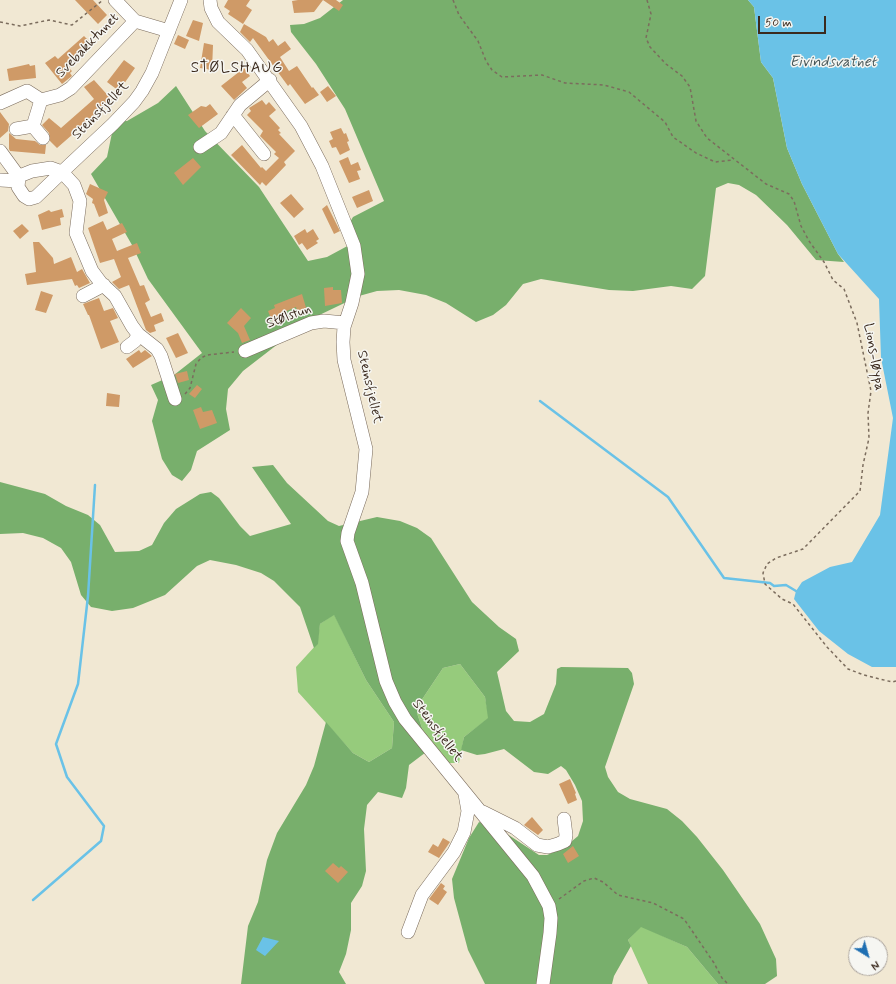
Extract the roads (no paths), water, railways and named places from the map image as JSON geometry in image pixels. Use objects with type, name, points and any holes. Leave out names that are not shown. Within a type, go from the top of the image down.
[{"type":"street","points":[[115,0],[135,21],[169,31]]},
{"type":"street","name":"Steinsfjellet","points":[[19,179],[18,187],[24,196],[29,199],[36,197],[113,124],[142,91],[181,0]]},
{"type":"street","name":"Steinsfjellet","points":[[210,0],[211,8],[218,22],[247,50],[302,126],[339,206],[354,246],[358,274],[356,288],[345,323],[343,342],[344,360],[366,449],[362,492],[347,541],[362,583],[386,681],[395,702],[405,719],[533,876],[549,906],[551,918],[550,933],[543,984]]},
{"type":"street","name":"Svebakktunet","points":[[41,100],[60,95],[71,88],[135,21]]},
{"type":"street","points":[[200,147],[221,133],[240,106],[270,80]]},
{"type":"street","points":[[0,103],[27,91],[41,100],[33,126]]},
{"type":"street","points":[[233,115],[264,154]]},
{"type":"street","points":[[16,129],[33,126]]},
{"type":"street","points":[[33,126],[43,138]]},
{"type":"street","points":[[0,151],[19,179]]},
{"type":"street","points":[[0,180],[19,179],[32,171],[51,168],[62,172],[74,186],[80,201],[76,233],[78,242],[92,271],[115,296],[132,326],[138,334],[157,349],[161,356],[175,399]]},
{"type":"street","points":[[83,296],[104,285]]},
{"type":"street","name":"Stølstun","points":[[245,351],[311,323],[324,321],[345,323]]},
{"type":"street","points":[[126,347],[135,341],[138,334]]},
{"type":"street","name":"Steinsfjellet","points":[[408,932],[422,895],[454,852],[464,832],[468,812],[464,792]]},
{"type":"street","points":[[481,812],[484,812],[515,828],[537,844],[548,847],[565,840],[566,835],[564,819]]},
{"type":"water","name":"Eivindsvatnet","points":[[748,0],[896,0],[896,667],[872,667],[848,654],[819,631],[794,599],[796,591],[802,582],[830,567],[852,562],[880,515],[893,418],[881,358],[879,299],[838,254],[802,184],[787,148],[773,78],[761,62],[754,7]]},
{"type":"water","points":[[263,937],[279,941],[265,956],[256,950]]},
{"type":"waterway","points":[[540,401],[668,497],[724,578],[770,583],[774,586],[786,585],[796,591]]},
{"type":"waterway","points":[[33,900],[101,841],[104,826],[67,777],[56,744],[78,684],[88,596],[95,485]]},
{"type":"district","name":"STØLSHAUG","points":[[237,69]]}]
